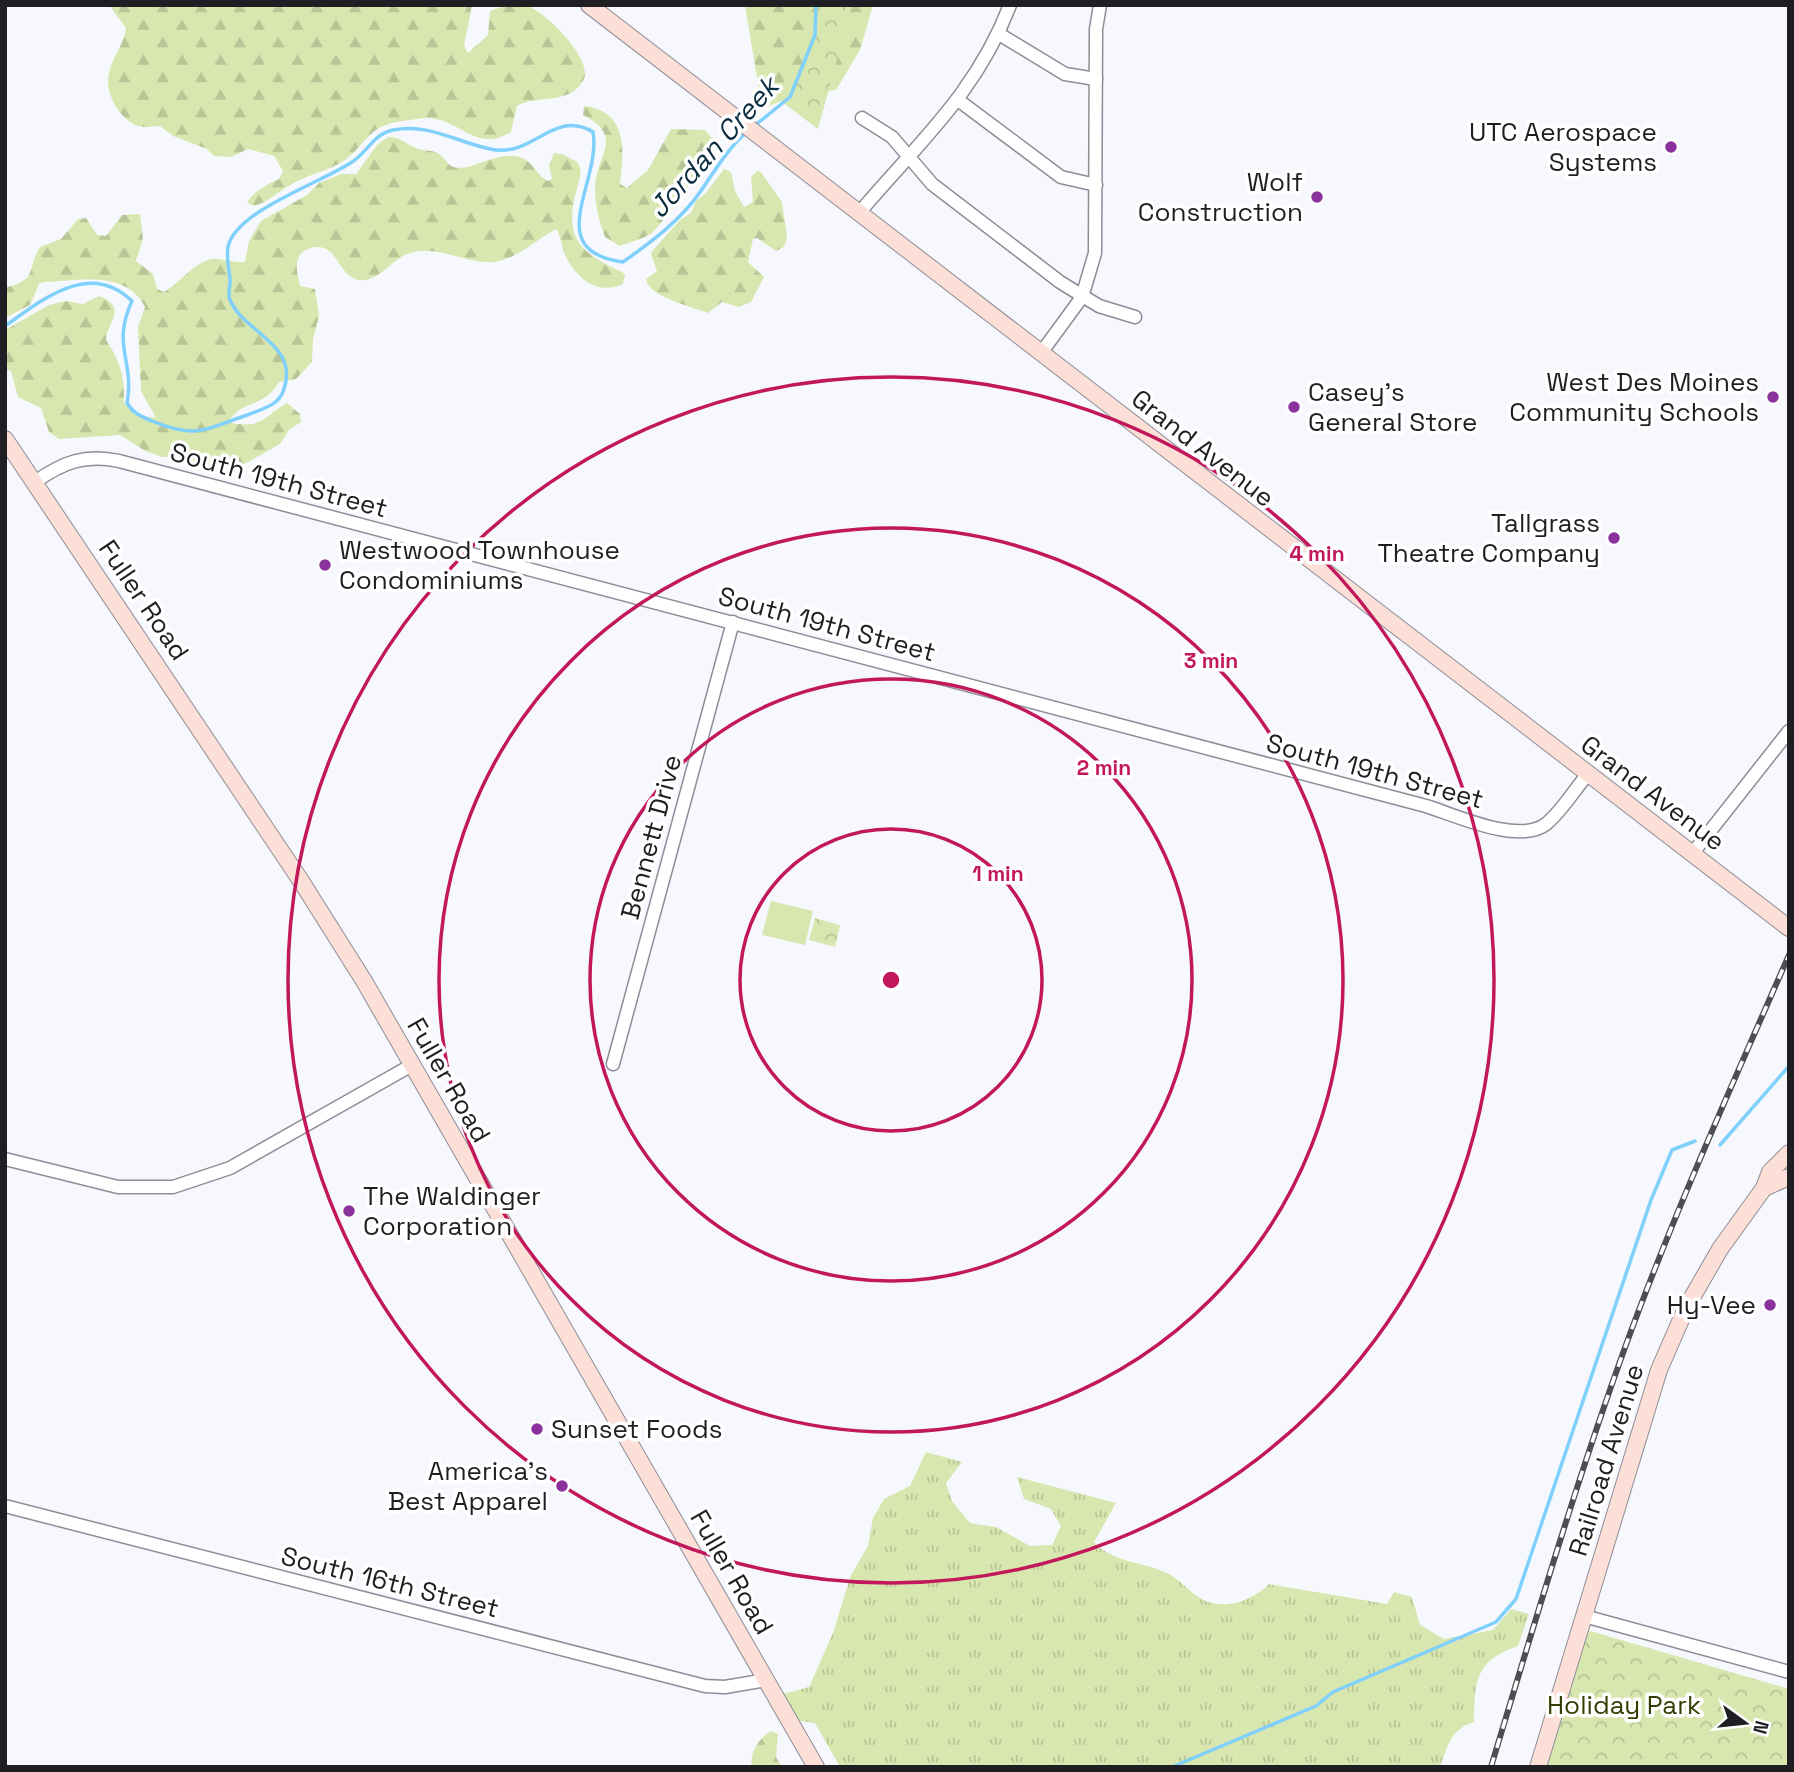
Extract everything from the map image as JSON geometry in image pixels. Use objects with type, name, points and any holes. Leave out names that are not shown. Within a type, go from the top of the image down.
[{"type":"main road","name":"Grand Avenue","points":[[589,5],[1789,928]]},
{"type":"main road","name":"Fuller Road","points":[[5,439],[302,881],[412,1065],[816,1767]]},
{"type":"main road","name":"Railroad Avenue","points":[[1538,1767],[1659,1370],[1686,1308],[1720,1249],[1765,1188],[1770,1172],[1789,1153]]},
{"type":"main road","name":"Railroad Avenue","points":[[1765,1188],[1789,1177]]},
{"type":"street","points":[[859,213],[909,160],[958,100],[999,34],[1010,5]]},
{"type":"street","points":[[1041,353],[1082,297],[1095,253],[1096,29],[1100,5]]},
{"type":"street","points":[[999,34],[1065,74],[1096,79]]},
{"type":"street","points":[[958,100],[1061,177],[1096,185]]},
{"type":"street","points":[[862,118],[892,137],[932,184],[1082,297],[1135,317]]},
{"type":"street","name":"South 19th Street","points":[[36,482],[67,463],[99,457],[1426,806],[1509,832],[1531,831],[1546,824],[1588,774]]},
{"type":"street","name":"Bennett Drive","points":[[613,1064],[733,622]]},
{"type":"street","points":[[1692,854],[1789,730]]},
{"type":"street","points":[[5,1159],[118,1187],[139,1189],[185,1184],[230,1168],[412,1065]]},
{"type":"street","name":"South 16th Street","points":[[5,1506],[705,1686],[725,1687],[766,1680]]},
{"type":"street","points":[[1584,1616],[1789,1672]]},
{"type":"green space","points":[[109,5],[472,5],[464,46],[468,53],[488,35],[490,11],[522,5],[545,17],[566,37],[581,60],[585,70],[584,79],[571,93],[517,106],[511,132],[498,138],[475,136],[431,118],[385,125],[372,133],[345,160],[294,183],[255,206],[247,203],[265,186],[279,179],[283,171],[274,156],[248,149],[231,157],[214,156],[207,149],[173,136],[160,126],[138,126],[119,111],[111,96],[108,80],[126,28]]},
{"type":"green space","points":[[745,5],[873,5],[860,50],[836,90],[802,94],[762,108]]},
{"type":"green space","points":[[815,5],[852,5],[818,129],[782,102],[797,81],[808,57],[814,31]]},
{"type":"green space","points":[[584,106],[598,109],[616,124],[623,158],[620,184],[627,188],[648,170],[671,129],[705,130],[716,143],[658,227],[648,235],[620,246],[605,237],[599,219],[595,187],[606,139],[596,123],[583,115]]},
{"type":"green space","points":[[388,137],[437,153],[457,168],[498,157],[520,157],[548,181],[552,179],[549,165],[554,153],[577,162],[580,174],[573,205],[574,231],[585,250],[625,275],[623,284],[605,288],[588,283],[575,271],[565,255],[556,229],[503,260],[474,261],[420,251],[403,256],[373,278],[366,280],[351,277],[325,249],[308,249],[300,255],[297,270],[300,286],[315,289],[319,316],[313,339],[312,362],[296,379],[279,382],[268,396],[242,408],[230,419],[232,423],[251,424],[263,420],[287,403],[300,414],[301,422],[289,430],[280,444],[239,467],[226,465],[214,468],[181,457],[163,457],[147,452],[120,435],[59,439],[49,432],[41,408],[18,397],[11,371],[5,369],[5,330],[49,305],[66,301],[83,304],[99,296],[113,305],[115,310],[106,340],[121,370],[124,403],[138,415],[156,418],[141,391],[138,327],[145,307],[137,295],[126,287],[113,282],[85,279],[44,282],[39,284],[30,305],[5,318],[5,288],[28,277],[40,247],[61,239],[78,219],[86,218],[97,235],[106,236],[122,215],[140,214],[143,239],[136,261],[153,274],[157,289],[164,292],[205,261],[215,259],[245,262],[249,241],[261,221],[307,195],[319,183],[341,174],[356,174],[377,145]]},
{"type":"green space","points":[[724,169],[731,172],[735,191],[744,207],[753,202],[751,177],[757,171],[761,172],[782,202],[787,238],[784,247],[776,251],[757,238],[753,239],[748,262],[764,277],[751,302],[739,307],[722,302],[708,313],[663,296],[654,291],[646,279],[657,271],[651,254],[653,250],[680,220],[691,213],[696,201],[706,193]]},
{"type":"green space","points":[[771,901],[813,911],[805,945],[762,935]]},
{"type":"green space","points":[[815,918],[840,925],[835,947],[809,940]]},
{"type":"green space","points":[[926,1452],[962,1462],[946,1483],[952,1501],[970,1523],[996,1527],[1030,1546],[1052,1545],[1061,1526],[1051,1509],[1024,1499],[1017,1477],[1116,1503],[1094,1542],[1120,1558],[1169,1574],[1209,1602],[1237,1603],[1269,1584],[1387,1604],[1394,1592],[1412,1597],[1420,1625],[1444,1639],[1493,1630],[1511,1609],[1529,1614],[1518,1646],[1493,1658],[1480,1674],[1475,1695],[1474,1722],[1455,1734],[1440,1767],[840,1767],[815,1723],[799,1721],[783,1694],[809,1687],[833,1633],[851,1575],[868,1546],[873,1518],[884,1499],[910,1486]]},
{"type":"green space","name":"Holiday Park","points":[[1580,1628],[1789,1689],[1789,1767],[1538,1767]]},
{"type":"green space","points":[[771,1731],[778,1734],[776,1757],[782,1767],[752,1767],[756,1746]]},
{"type":"waterway","name":"Jordan Creek","points":[[753,127],[790,97],[815,35],[816,5]]},
{"type":"waterway","name":"Jordan Creek","points":[[5,326],[51,295],[67,288],[100,284],[116,289],[132,301],[123,330],[129,388],[127,403],[138,414],[167,427],[190,431],[210,428],[274,403],[282,395],[287,374],[284,361],[277,350],[246,322],[230,300],[227,251],[234,234],[246,221],[282,198],[352,162],[380,135],[393,130],[418,129],[490,149],[505,150],[519,147],[554,129],[566,126],[579,126],[593,132],[590,172],[580,212],[579,229],[585,244],[598,255],[623,262],[684,212],[727,153],[747,132]]},
{"type":"waterway","points":[[1720,1145],[1789,1066]]},
{"type":"waterway","points":[[1172,1767],[1316,1706],[1333,1692],[1496,1622],[1516,1599],[1651,1200],[1672,1150],[1695,1141]]},
{"type":"railway","points":[[1491,1767],[1539,1607],[1627,1342],[1685,1196],[1789,955]]},
{"type":"place","name":"UTC Aerospace Systems","points":[[1671,147]]},
{"type":"place","name":"Wolf Construction","points":[[1317,197]]},
{"type":"place","name":"West Des Moines Community Schools","points":[[1773,397]]},
{"type":"place","name":"Casey's General Store","points":[[1294,407]]},
{"type":"place","name":"Tallgrass Theatre Company","points":[[1614,538]]},
{"type":"place","name":"Westwood Townhouse Condominiums","points":[[325,565]]},
{"type":"place","name":"The Waldinger Corporation","points":[[349,1211]]},
{"type":"place","name":"Hy-Vee","points":[[1770,1305]]},
{"type":"place","name":"Sunset Foods","points":[[537,1429]]},
{"type":"place","name":"America's Best Apparel","points":[[562,1486]]}]
